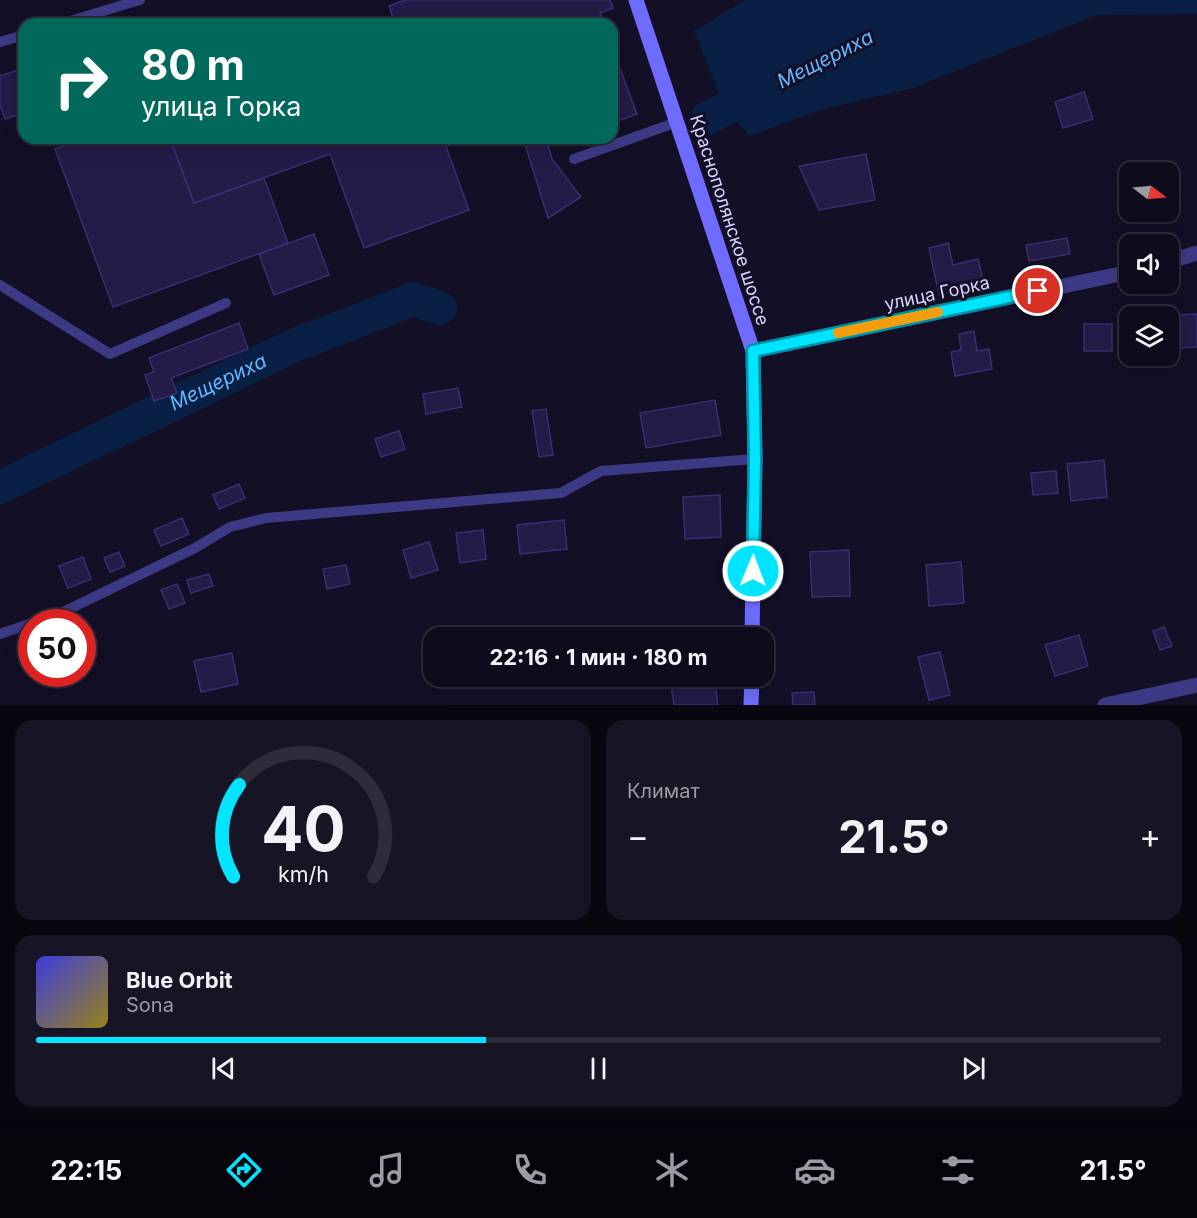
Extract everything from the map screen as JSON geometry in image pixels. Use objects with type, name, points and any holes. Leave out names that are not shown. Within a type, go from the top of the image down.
[{"type":"main road","name":"Краснополянское шоссе","points":[[636,0],[753,351],[755,459],[752,627]]},
{"type":"main road","points":[[751,705],[752,687]]},
{"type":"street","points":[[1179,259],[1197,253]]},
{"type":"street","name":"улица Горка","points":[[753,351],[1119,274]]},
{"type":"street","points":[[1105,705],[1197,685]]},
{"type":"lane","points":[[80,18],[140,0]]},
{"type":"lane","points":[[0,42],[18,37]]},
{"type":"lane","points":[[618,143],[677,122]]},
{"type":"lane","points":[[574,159],[616,144]]},
{"type":"lane","points":[[0,285],[110,354],[226,303]]},
{"type":"lane","points":[[70,609],[195,548],[230,526],[266,518],[561,494],[601,471],[755,459]]},
{"type":"lane","points":[[0,634],[18,628]]},
{"type":"water","points":[[745,0],[1197,0],[1197,14],[1097,15],[913,88],[817,111],[750,136],[725,108],[694,31]]},
{"type":"building","points":[[405,0],[610,0],[613,8],[600,13],[602,18],[393,18],[389,6]]},
{"type":"building","points":[[618,63],[637,114],[618,121]]},
{"type":"building","points":[[18,70],[18,115],[5,119],[0,104],[0,76]]},
{"type":"building","points":[[1084,92],[1093,119],[1063,128],[1055,102]]},
{"type":"building","points":[[68,144],[172,144],[194,203],[264,178],[288,243],[113,307],[55,149]]},
{"type":"building","points":[[172,144],[445,144],[469,210],[364,248],[330,154],[194,203]]},
{"type":"building","points":[[525,144],[548,144],[552,159],[581,197],[548,218]]},
{"type":"building","points":[[866,154],[875,200],[819,210],[799,166]]},
{"type":"building","points":[[314,234],[329,275],[274,295],[259,254]]},
{"type":"building","points":[[1067,238],[1070,254],[1029,261],[1026,245]]},
{"type":"building","points":[[948,243],[953,265],[978,259],[984,284],[939,295],[929,248]]},
{"type":"building","points":[[1197,314],[1197,347],[1179,348],[1179,315]]},
{"type":"building","points":[[239,323],[248,349],[171,378],[177,393],[154,401],[145,375],[154,372],[149,358]]},
{"type":"building","points":[[1084,324],[1112,324],[1112,351],[1084,351]]},
{"type":"building","points":[[974,331],[977,351],[989,349],[992,369],[955,376],[951,352],[961,350],[959,334]]},
{"type":"building","points":[[458,388],[462,407],[426,414],[423,394]]},
{"type":"building","points":[[715,400],[721,435],[646,448],[640,413]]},
{"type":"building","points":[[546,409],[553,455],[539,457],[532,411]]},
{"type":"building","points":[[399,431],[405,449],[381,457],[375,439]]},
{"type":"building","points":[[1104,460],[1107,497],[1071,501],[1067,464]]},
{"type":"building","points":[[1056,471],[1058,493],[1033,495],[1031,473]]},
{"type":"building","points":[[239,484],[245,498],[219,509],[213,495]]},
{"type":"building","points":[[720,495],[721,537],[685,539],[683,497]]},
{"type":"building","points":[[182,518],[189,534],[161,546],[154,530]]},
{"type":"building","points":[[564,520],[567,549],[520,554],[517,525]]},
{"type":"building","points":[[483,530],[486,559],[460,563],[456,533]]},
{"type":"building","points":[[429,542],[438,570],[411,578],[403,550]]},
{"type":"building","points":[[849,550],[850,596],[812,597],[810,552]]},
{"type":"building","points":[[119,552],[125,566],[110,572],[104,558]]},
{"type":"building","points":[[83,557],[91,579],[68,588],[59,566]]},
{"type":"building","points":[[961,562],[964,603],[929,606],[926,565]]},
{"type":"building","points":[[346,565],[350,584],[327,589],[323,569]]},
{"type":"building","points":[[209,574],[213,586],[191,593],[187,580]]},
{"type":"building","points":[[177,584],[185,603],[169,609],[161,590]]},
{"type":"building","points":[[1164,627],[1172,646],[1160,650],[1153,631]]},
{"type":"building","points":[[1079,635],[1088,666],[1055,676],[1045,645]]},
{"type":"building","points":[[940,652],[950,695],[929,700],[918,657]]},
{"type":"building","points":[[232,653],[238,684],[201,692],[194,661]]},
{"type":"building","points":[[671,687],[716,687],[718,705],[674,705]]},
{"type":"building","points":[[814,692],[815,705],[793,705],[792,693]]},
{"type":"waterway","name":"Мещериха","points":[[708,118],[769,86]]},
{"type":"waterway","name":"Мещериха","points":[[0,487],[295,345],[414,299],[440,308]]},
{"type":"slow traffic","points":[[838,333],[938,312]]},
{"type":"route","points":[[753,571],[755,459],[753,351],[1038,291]]}]
